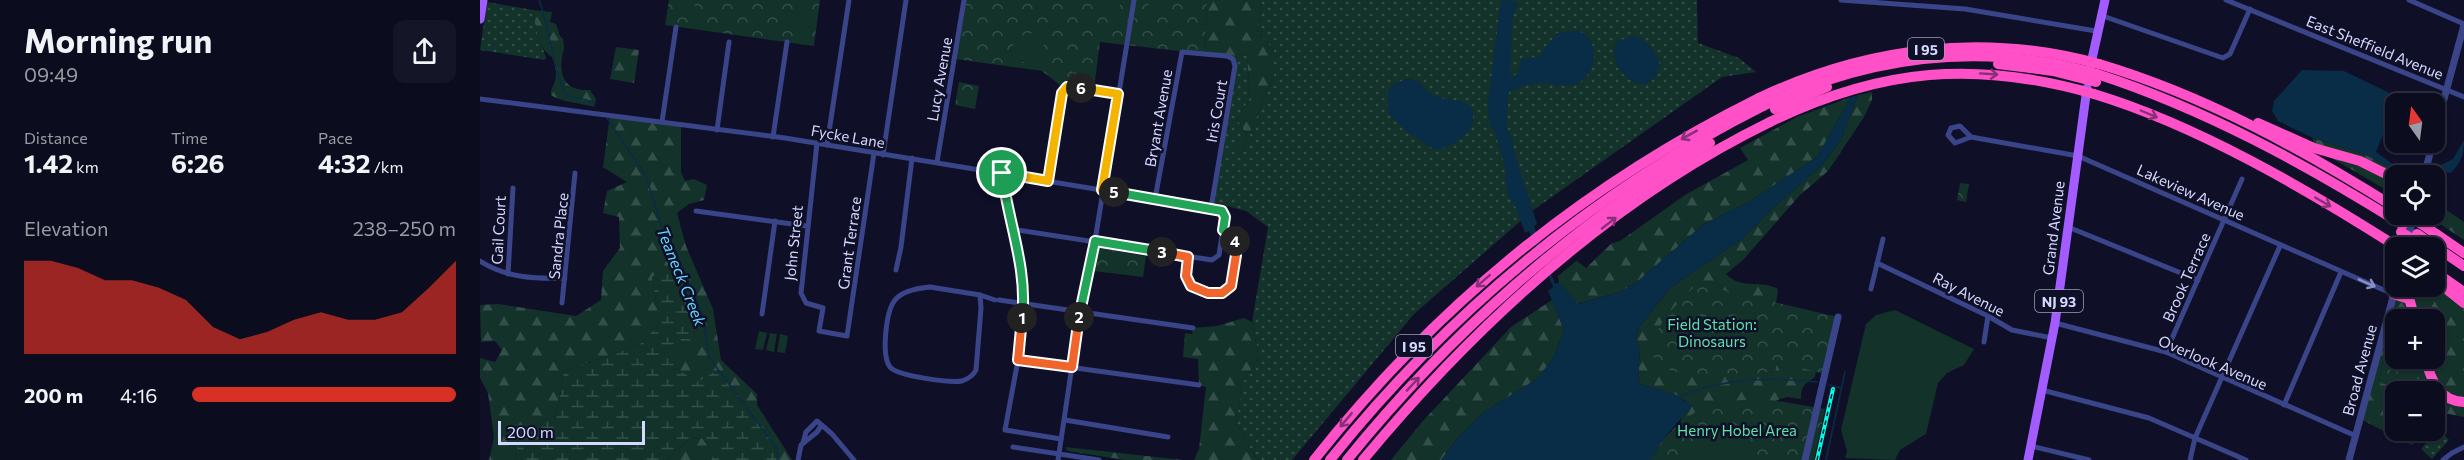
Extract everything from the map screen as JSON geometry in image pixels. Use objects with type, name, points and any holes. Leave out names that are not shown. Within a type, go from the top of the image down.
[{"type":"highway","name":"I 95","points":[[1347,460],[1399,399],[1438,358],[1536,267],[1606,212],[1671,167],[1833,68],[1873,58],[1920,50],[1963,47],[2014,48],[2056,54],[2232,137],[2385,215]]},
{"type":"highway","name":"I 95","points":[[1314,460],[1362,402],[1430,330],[1527,243],[1551,225],[1648,159],[1765,110],[1851,79],[1928,65],[1974,63],[2019,66],[2064,73],[2097,73],[2146,80],[2205,105],[2309,157],[2385,202]]},
{"type":"highway","name":"I 95","points":[[1330,460],[1381,399],[1425,352],[1480,300],[1555,237],[1650,171],[1708,136],[1765,110],[1818,101],[1853,89],[1927,75],[1973,73],[2050,82],[2136,109],[2409,237]]},
{"type":"highway","points":[[2205,105],[2235,112],[2308,146],[2360,161],[2385,174]]},
{"type":"highway","name":"I 95","points":[[1363,460],[1453,361],[1540,279],[1616,218],[1709,154],[1765,110]]},
{"type":"highway","name":"I 95","points":[[2445,248],[2464,253]]},
{"type":"highway","name":"I 95","points":[[2445,256],[2464,266]]},
{"type":"highway","points":[[2445,261],[2464,274]]},
{"type":"highway","points":[[2445,279],[2464,292]]},
{"type":"highway","points":[[2445,288],[2464,303]]},
{"type":"highway","points":[[2406,297],[2409,299],[2412,309]]},
{"type":"highway","points":[[2429,369],[2440,392],[2452,400],[2464,402]]},
{"type":"main road","points":[[480,19],[483,0]]},
{"type":"main road","name":"Grand Avenue","points":[[2028,460],[2055,323],[2096,31],[2104,0]]},
{"type":"street","points":[[826,145],[849,0]]},
{"type":"street","points":[[883,155],[906,0]]},
{"type":"street","name":"Lucy Avenue","points":[[937,162],[964,0]]},
{"type":"street","points":[[1058,457],[1080,312],[1095,241],[1134,0]]},
{"type":"street","points":[[1841,0],[1912,2],[1922,6],[1972,10],[2096,31]]},
{"type":"street","points":[[1939,7],[1941,0]]},
{"type":"street","name":"East Sheffield Avenue","points":[[2226,0],[2464,97]]},
{"type":"street","points":[[2409,0],[2464,24],[2445,96]]},
{"type":"street","points":[[2100,15],[2225,58],[2230,54],[2250,9]]},
{"type":"street","points":[[662,122],[676,27]]},
{"type":"street","points":[[717,130],[729,42]]},
{"type":"street","points":[[772,137],[787,42]]},
{"type":"street","name":"Bryant Avenue","points":[[1155,199],[1182,52],[1192,53]]},
{"type":"street","name":"Iris Court","points":[[1192,53],[1227,56],[1233,59],[1236,66],[1211,208]]},
{"type":"street","points":[[1048,181],[1064,90],[1071,86],[1118,94]]},
{"type":"street","name":"Fycke Lane","points":[[480,99],[817,143],[1211,208]]},
{"type":"street","name":"Lakeview Avenue","points":[[1971,137],[2078,156],[2224,219],[2280,246],[2341,272],[2385,287]]},
{"type":"street","name":"John Street","points":[[817,143],[801,293],[806,303],[824,308],[819,331]]},
{"type":"street","name":"Grant Terrace","points":[[819,331],[847,336],[874,153]]},
{"type":"street","points":[[896,270],[912,159]]},
{"type":"street","name":"Sandra Place","points":[[562,303],[575,172]]},
{"type":"street","points":[[1002,173],[1011,229],[1022,275],[1024,304],[1018,360],[1005,430],[1061,440]]},
{"type":"street","name":"Brook Terrace","points":[[2166,352],[2242,179]]},
{"type":"street","name":"Gail Court","points":[[508,274],[513,188]]},
{"type":"street","points":[[1011,229],[1208,260],[1220,255],[1224,213],[1211,208]]},
{"type":"street","points":[[696,211],[807,226]]},
{"type":"street","points":[[762,314],[775,221]]},
{"type":"street","points":[[2068,227],[2198,280]]},
{"type":"street","points":[[1188,257],[1186,276],[1191,286],[1208,293],[1226,292],[1231,286],[1236,249],[1233,237],[1223,230]]},
{"type":"street","points":[[1871,289],[1883,239]]},
{"type":"street","points":[[2190,460],[2196,438],[2280,246]]},
{"type":"street","points":[[480,261],[508,274],[531,279],[565,278]]},
{"type":"street","name":"Ray Avenue","points":[[1877,262],[2018,333],[2052,338]]},
{"type":"street","points":[[2284,405],[2341,272]]},
{"type":"street","points":[[980,294],[978,360],[973,376],[964,381],[952,381],[897,372],[890,368],[884,351],[892,304],[899,296],[930,287],[980,294],[997,300],[1193,328]]},
{"type":"street","name":"Broad Avenue","points":[[2349,460],[2392,297]]},
{"type":"street","points":[[1805,460],[1838,316]]},
{"type":"street","points":[[1984,342],[1988,316]]},
{"type":"street","name":"Overlook Avenue","points":[[2055,323],[2166,352],[2222,379],[2356,436]]},
{"type":"street","points":[[1018,360],[1199,385]]},
{"type":"street","points":[[2042,390],[2134,413],[2246,460]]},
{"type":"street","points":[[1065,420],[1168,437]]},
{"type":"street","points":[[798,460],[803,442],[812,437],[819,424],[832,434],[854,460]]},
{"type":"street","points":[[2031,446],[2089,460]]},
{"type":"street","points":[[1013,447],[1058,457],[1099,460]]},
{"type":"street","points":[[2443,460],[2464,447]]},
{"type":"green space","points":[[669,0],[820,0],[814,46],[665,25]]},
{"type":"green space","points":[[675,0],[693,0],[694,14],[671,15]]},
{"type":"green space","points":[[964,0],[1207,0],[1205,54],[1100,42],[1094,88],[1089,92],[1075,90],[1069,92],[1042,71],[956,59]]},
{"type":"green space","points":[[1100,0],[1121,0],[1117,14],[1104,13],[1100,8]]},
{"type":"green space","points":[[1149,0],[1168,0],[1167,14],[1157,18],[1148,15]]},
{"type":"green space","points":[[1207,0],[1262,0],[1258,33],[1274,50],[1274,76],[1239,158],[1233,150],[1247,136],[1237,119],[1250,98],[1247,56],[1237,54],[1235,66],[1233,59],[1205,54]]},
{"type":"green space","points":[[1262,0],[1697,0],[1698,43],[1739,58],[1756,72],[1722,77],[1532,211],[1414,314],[1292,460],[1257,460],[1236,423],[1242,383],[1259,358],[1252,322],[1268,227],[1246,211],[1212,202],[1237,54],[1247,56],[1250,98],[1237,119],[1247,136],[1239,158],[1274,76],[1274,50],[1258,33]]},
{"type":"green space","points":[[487,2],[533,10],[545,60],[480,50]]},
{"type":"green space","points":[[533,10],[552,12],[550,22],[556,24],[563,39],[561,65],[563,77],[570,86],[590,90],[596,99],[594,107],[551,95],[556,78],[555,65],[552,57],[540,43]]},
{"type":"green space","points":[[799,12],[809,15],[806,30],[809,34],[806,37],[801,33],[787,30],[787,20],[792,14]]},
{"type":"green space","points":[[1030,33],[1045,37],[1040,65],[1012,60],[1011,55],[1015,42]]},
{"type":"green space","points":[[616,47],[639,50],[634,83],[610,79]]},
{"type":"green space","points":[[1065,53],[1073,54],[1070,71],[1062,70]]},
{"type":"green space","points":[[1075,54],[1083,56],[1080,73],[1072,72]]},
{"type":"green space","points":[[959,82],[979,86],[975,109],[955,105]]},
{"type":"green space","points":[[1872,92],[1872,100],[1864,117],[1828,171],[1799,196],[1743,260],[1726,274],[1738,282],[1778,289],[1776,304],[1767,301],[1707,376],[1775,371],[1777,362],[1816,370],[1815,377],[1804,385],[1801,399],[1788,397],[1780,399],[1650,460],[1665,437],[1680,423],[1687,402],[1676,395],[1640,384],[1639,350],[1636,339],[1640,326],[1670,288],[1743,238],[1775,206],[1821,166],[1841,140],[1858,95]]},
{"type":"green space","points":[[1851,97],[1817,157],[1749,202],[1704,224],[1637,282],[1620,292],[1577,304],[1559,282],[1558,276],[1575,262],[1577,261],[1586,268],[1612,243],[1620,241],[1685,195],[1748,160],[1740,148],[1797,117]]},
{"type":"green space","points":[[610,115],[681,125],[681,172],[685,181],[694,179],[707,185],[704,200],[689,204],[677,213],[686,246],[713,309],[721,360],[757,394],[757,405],[792,460],[779,460],[768,431],[676,368],[676,339],[695,338],[694,317],[675,290],[652,277],[660,324],[639,345],[564,371],[557,415],[521,429],[515,460],[489,460],[494,437],[488,393],[480,378],[480,358],[495,362],[502,350],[495,341],[481,342],[480,305],[498,304],[576,316],[601,300],[603,271],[620,248],[619,217],[603,213],[607,191],[627,182],[603,167]]},
{"type":"green space","points":[[2313,138],[2364,154],[2386,165],[2385,189],[2313,147]]},
{"type":"green space","points":[[1960,183],[1969,184],[1966,202],[1957,200]]},
{"type":"green space","points":[[2445,209],[2464,222],[2464,240],[2442,225],[2445,225]]},
{"type":"green space","points":[[1099,248],[1146,256],[1143,277],[1094,271]]},
{"type":"green space","points":[[661,270],[672,270],[675,290],[694,317],[695,339],[676,339],[676,368],[697,382],[718,370],[768,431],[779,460],[711,460],[714,454],[702,438],[690,439],[666,460],[515,460],[521,429],[557,415],[564,371],[639,345],[660,324],[652,277]]},
{"type":"green space","name":"Field Station: Dinosaurs","points":[[1697,284],[1838,317],[1825,374],[1777,362],[1775,371],[1729,376],[1684,374],[1655,365],[1655,340],[1658,329],[1671,311]]},
{"type":"green space","points":[[2445,293],[2464,306],[2464,417],[2445,413],[2445,381],[2417,381],[2414,369],[2445,369],[2445,309],[2389,309],[2392,297],[2399,297],[2412,304],[2411,297],[2445,297]]},
{"type":"green space","points":[[1552,300],[1564,330],[1554,357],[1537,379],[1484,412],[1456,440],[1441,460],[1391,460],[1422,422],[1511,327]]},
{"type":"green space","points":[[1895,310],[1974,349],[1964,365],[1947,373],[1938,383],[1926,434],[1900,450],[1895,460],[1845,458],[1847,451],[1841,430],[1866,324],[1876,315]]},
{"type":"green space","points":[[1244,318],[1252,322],[1259,358],[1242,383],[1236,423],[1257,460],[1194,460],[1199,449],[1206,387],[1199,385],[1198,359],[1183,357],[1185,333],[1192,334],[1193,328],[1217,326]]},
{"type":"green space","points":[[2385,324],[2385,349],[2379,382],[2385,383],[2385,432],[2360,419]]},
{"type":"green space","points":[[759,331],[767,333],[763,350],[755,349]]},
{"type":"green space","points":[[770,333],[777,334],[774,352],[766,350]]},
{"type":"green space","points":[[780,334],[788,336],[785,353],[777,352]]},
{"type":"green space","points":[[2385,349],[2385,369],[2414,369],[2418,381],[2385,381],[2385,384],[2379,383]]},
{"type":"green space","name":"Henry Hobel Area","points":[[1778,401],[1825,409],[1814,460],[1650,460],[1671,433],[1696,412],[1720,402]]},
{"type":"green space","points":[[1725,422],[1737,427],[1746,435],[1751,453],[1750,460],[1691,460],[1700,434],[1710,425]]},
{"type":"green space","points":[[2445,436],[2449,440],[2432,459],[2421,449],[2428,441],[2445,441]]},
{"type":"green space","points":[[702,438],[714,454],[711,460],[666,460],[690,439]]},
{"type":"green space","points":[[2404,441],[2415,441],[2412,445]]},
{"type":"green space","points":[[1065,447],[1183,460],[1125,460],[1068,451]]},
{"type":"water","points":[[1501,0],[1518,2],[1512,19],[1510,77],[1518,74],[1521,60],[1530,57],[1538,58],[1557,33],[1580,32],[1587,36],[1594,50],[1592,67],[1583,80],[1576,84],[1536,83],[1509,91],[1506,125],[1537,224],[1534,226],[1555,284],[1559,282],[1578,304],[1620,292],[1637,282],[1704,224],[1749,202],[1817,157],[1851,97],[1858,95],[1841,140],[1821,166],[1775,206],[1743,238],[1670,288],[1640,326],[1636,339],[1639,350],[1640,384],[1676,395],[1692,406],[1665,437],[1650,460],[1441,460],[1456,440],[1484,412],[1537,379],[1554,357],[1564,330],[1548,291],[1553,287],[1529,231],[1525,233],[1516,208],[1508,195],[1506,171],[1495,132],[1490,125],[1488,104]]},
{"type":"water","points":[[1632,36],[1650,46],[1660,65],[1655,78],[1646,84],[1631,81],[1617,64],[1614,49],[1616,42]]},
{"type":"water","points":[[2302,70],[2344,71],[2390,93],[2385,93],[2385,130],[2376,152],[2396,165],[2386,165],[2364,154],[2313,138],[2278,121],[2272,111],[2274,101]]},
{"type":"water","points":[[1408,79],[1419,82],[1436,97],[1457,100],[1472,109],[1472,124],[1463,136],[1435,150],[1405,130],[1388,113],[1388,91],[1395,83]]},
{"type":"water","points":[[2464,140],[2460,162],[2451,173],[2445,172],[2445,165],[2441,165],[2453,159]]},
{"type":"waterway","name":"Teaneck Creek","points":[[539,0],[564,90],[567,95],[595,103]]},
{"type":"waterway","name":"Teaneck Creek","points":[[607,118],[646,176],[662,228],[683,267],[704,318],[708,356],[778,450],[777,460]]},
{"type":"waterway","points":[[1826,460],[1845,372]]},
{"type":"waterway","points":[[1677,397],[1711,386],[1746,380],[1817,382]]},
{"type":"waterway","points":[[1829,385],[1841,388]]},
{"type":"railway","points":[[1817,460],[1833,389]]},
{"type":"route","points":[[1067,87],[1118,94],[1102,190],[1222,211],[1225,217],[1223,230],[1229,233],[1236,242],[1230,289],[1222,293],[1208,293],[1191,286],[1186,276],[1188,257],[1095,241],[1072,367],[1018,360],[1025,296],[1006,206],[1002,173],[1048,181],[1062,93],[1067,87]]}]
